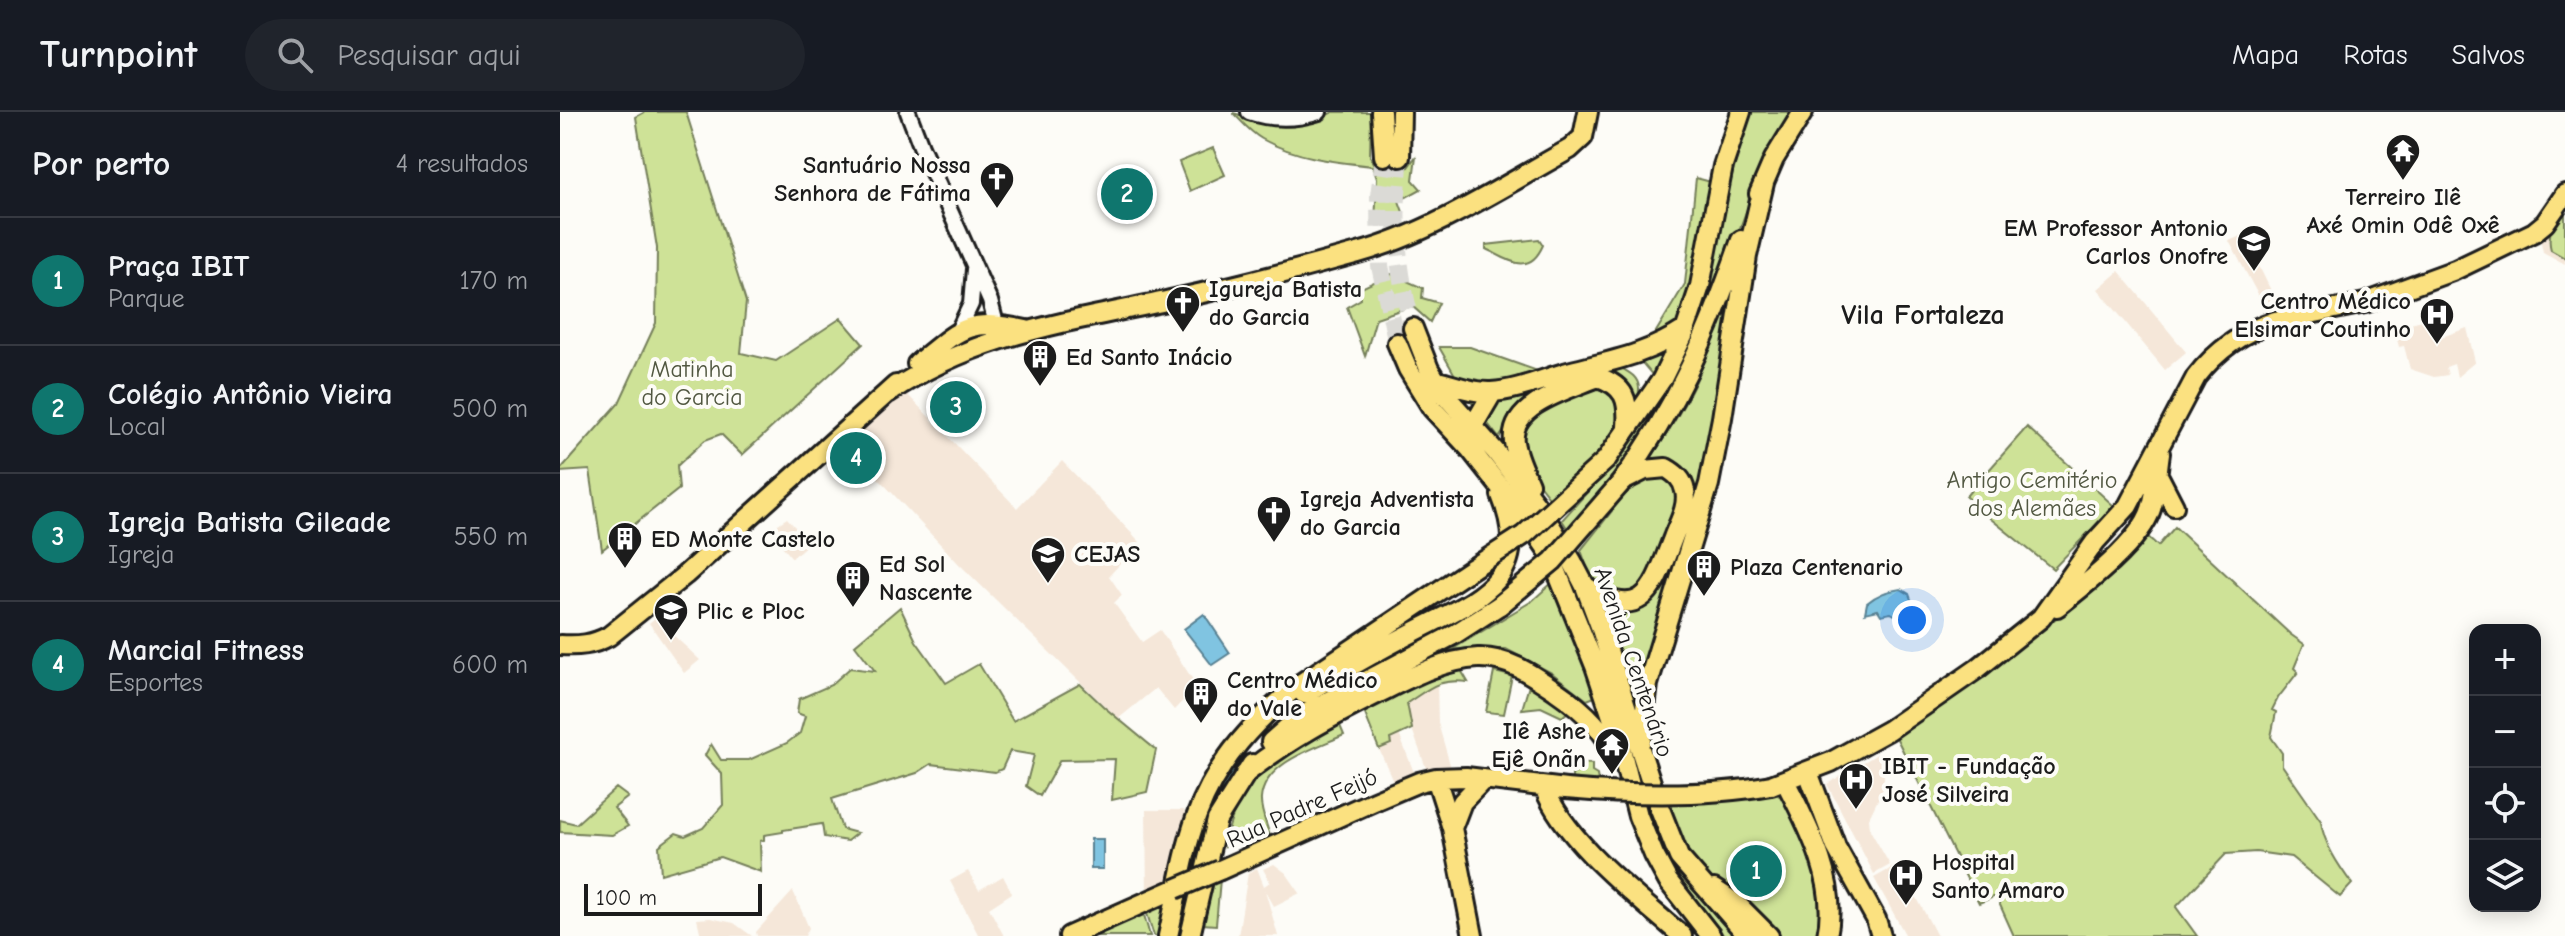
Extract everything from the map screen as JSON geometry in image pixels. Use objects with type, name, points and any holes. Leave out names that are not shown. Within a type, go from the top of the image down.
[{"type":"main road","points":[[1381,112],[1392,157],[1401,112]]},
{"type":"main road","points":[[560,645],[597,643],[609,636],[685,575],[915,366],[969,326],[994,332],[1029,330],[1208,293],[1386,244],[1415,232],[1570,149],[1583,137],[1588,112]]},
{"type":"main road","points":[[1168,936],[1197,816],[1207,792],[1235,746],[1276,703],[1300,684],[1524,535],[1606,460],[1662,379],[1686,329],[1700,286],[1723,166],[1741,112]]},
{"type":"main road","points":[[1190,936],[1217,820],[1245,774],[1278,735],[1297,719],[1455,634],[1500,605],[1553,561],[1621,483],[1662,423],[1695,361],[1774,159],[1803,112]]},
{"type":"main road","points":[[1640,752],[1648,684],[1709,484],[1747,256],[1764,183]]},
{"type":"main road","points":[[2041,618],[2088,552],[2124,512],[2185,396],[2206,365],[2245,334],[2275,321],[2375,300],[2455,270],[2534,232],[2545,223],[2565,194]]},
{"type":"main road","name":"Avenida Centenário","points":[[1413,328],[1424,358],[1445,395],[1542,512],[1585,586],[1640,752],[1679,857],[1748,936]]},
{"type":"main road","points":[[1437,381],[1471,391],[1493,392],[1626,359],[1664,343],[1686,329]]},
{"type":"main road","points":[[888,393],[994,332]]},
{"type":"main road","name":"Avenida Centenário","points":[[1397,343],[1408,369],[1432,408],[1470,449],[1534,530],[1561,577],[1595,666],[1654,855],[1668,881],[1711,936]]},
{"type":"main road","points":[[1542,512],[1519,460],[1513,438],[1514,427],[1527,409],[1598,377],[1611,381],[1624,395],[1627,427]]},
{"type":"main road","points":[[1470,449],[1473,426],[1493,392]]},
{"type":"main road","points":[[2124,512],[2134,513],[2145,522],[2153,501],[2163,438]]},
{"type":"main road","points":[[1585,586],[1614,603],[1632,602],[1643,597],[1658,578],[1684,508],[1685,488],[1681,479],[1666,468],[1645,470],[1621,483]]},
{"type":"main road","points":[[2157,471],[2165,493],[2174,506]]},
{"type":"main road","points":[[1235,746],[1303,694],[1491,589],[1507,564],[1510,546],[1509,517],[1496,482]]},
{"type":"main road","name":"Rua Padre Feijó","points":[[1069,936],[1419,782],[1436,778],[1484,779],[1612,792],[1703,793],[1778,783],[1808,772],[1857,750],[1977,669],[2103,569],[2145,522]]},
{"type":"main road","points":[[2088,552],[2091,565],[2103,569]]},
{"type":"main road","points":[[1245,774],[1299,733],[1333,715],[1421,673],[1463,660],[1482,658],[1514,665],[1580,709],[1614,752],[1634,798]]},
{"type":"main road","points":[[1808,772],[1836,847],[1876,919],[1881,936]]},
{"type":"main road","points":[[1436,778],[1452,828],[1473,936]]},
{"type":"main road","points":[[1452,828],[1462,802],[1484,779]]},
{"type":"main road","points":[[1778,783],[1809,830],[1824,874],[1829,917],[1827,936]]},
{"type":"main road","points":[[1544,787],[1552,808],[1596,858],[1682,936]]},
{"type":"main road","points":[[1697,879],[1737,904],[1769,936]]},
{"type":"street","points":[[908,112],[993,310],[994,332]]},
{"type":"street","points":[[1249,112],[1279,119],[1305,117],[1319,112]]},
{"type":"street","points":[[957,333],[971,304],[974,264]]},
{"type":"shaded area","points":[[2565,201],[2565,264],[2543,252],[2540,238]]},
{"type":"shaded area","name":"EM Professor Antonio Carlos Onofre","points":[[2243,235],[2275,299],[2263,304],[2229,241]]},
{"type":"shaded area","points":[[2119,271],[2186,352],[2165,370],[2098,289]]},
{"type":"shaded area","name":"Centro Médico Elsimar Coutinho","points":[[2435,317],[2439,338],[2467,328],[2475,362],[2457,377],[2454,364],[2446,367],[2448,375],[2434,377],[2410,369],[2404,346],[2399,347],[2394,327]]},
{"type":"shaded area","name":"CEJAS","points":[[905,392],[1017,508],[1062,461],[1140,542],[1109,576],[1122,595],[1114,603],[1142,642],[1160,630],[1197,686],[1174,710],[1156,688],[1118,719],[959,564],[846,444]]},
{"type":"shaded area","points":[[787,518],[809,543],[792,558],[769,530]]},
{"type":"shaded area","name":"Plic e Ploc","points":[[655,618],[700,660],[684,673],[649,623]]},
{"type":"shaded area","points":[[1437,683],[1438,723],[1451,768],[1427,771],[1412,729],[1407,703]]},
{"type":"shaded area","points":[[1399,734],[1415,775],[1394,783],[1379,749],[1391,744],[1389,739]]},
{"type":"shaded area","name":"IBIT - Fundação José Silveira","points":[[1879,753],[1884,767],[1884,787],[1869,818],[1870,830],[1890,865],[1874,874],[1827,784]]},
{"type":"shaded area","points":[[1146,810],[1184,810],[1190,836],[1169,891],[1147,900]]},
{"type":"shaded area","points":[[1274,864],[1286,873],[1300,893],[1274,906],[1265,890],[1278,936],[1238,936],[1248,873],[1257,868],[1264,886],[1270,882],[1263,869]]},
{"type":"shaded area","name":"Hospital Santo Amaro","points":[[1899,864],[1937,936],[1906,936],[1874,878]]},
{"type":"shaded area","points":[[968,871],[979,890],[1003,876],[1012,893],[989,908],[1004,936],[979,936],[950,881]]},
{"type":"shaded area","points":[[793,891],[809,928],[805,936],[757,936],[756,932]]},
{"type":"shaded area","points":[[697,919],[734,923],[752,936],[701,936]]},
{"type":"green space","name":"Matinha do Garcia","points":[[645,112],[686,112],[746,302],[741,353],[776,361],[841,318],[863,344],[742,455],[721,434],[705,440],[677,466],[679,489],[602,550],[590,470],[560,470],[619,403],[656,323],[657,248],[636,117]]},
{"type":"green space","points":[[1333,112],[1371,112],[1370,156],[1377,168],[1406,170],[1416,156],[1413,180],[1421,189],[1399,201],[1403,212],[1375,225],[1377,178],[1373,166],[1330,161],[1288,151],[1258,137],[1233,113],[1262,122],[1293,126]]},
{"type":"green space","points":[[1752,112],[1795,112],[1764,164],[1714,297],[1670,397],[1621,469],[1569,531],[1562,520],[1611,466],[1663,393]]},
{"type":"green space","points":[[1213,148],[1225,175],[1190,191],[1179,162]]},
{"type":"green space","points":[[1696,178],[1711,182],[1686,305],[1654,377],[1632,351],[1654,335],[1685,284]]},
{"type":"green space","points":[[2565,205],[2565,258],[2551,250],[2550,237]]},
{"type":"green space","points":[[1539,239],[1543,245],[1531,261],[1525,263],[1510,261],[1486,249],[1486,245]]},
{"type":"green space","points":[[1391,274],[1423,288],[1422,298],[1439,303],[1430,322],[1412,306],[1376,318],[1365,356],[1347,307],[1361,299],[1359,289]]},
{"type":"green space","points":[[1726,309],[1730,311],[1704,465],[1634,700],[1581,550],[1628,490],[1671,427],[1695,383]]},
{"type":"green space","points":[[1439,347],[1470,347],[1563,380],[1582,377],[1524,401],[1499,438],[1468,398]]},
{"type":"green space","points":[[1618,366],[1637,380],[1637,400],[1604,448],[1552,501],[1523,457],[1519,442],[1522,431],[1541,409],[1555,399],[1607,368]]},
{"type":"green space","name":"Antigo Cemitério dos Alemães","points":[[2027,427],[2114,506],[2053,569],[1966,496]]},
{"type":"green space","points":[[2175,527],[2304,644],[2294,668],[2298,672],[2272,710],[2276,712],[2271,737],[2282,753],[2282,765],[2321,821],[2328,846],[2352,884],[2340,897],[2291,857],[2256,852],[2226,854],[2176,907],[2197,936],[2014,936],[1996,896],[1979,903],[1896,737],[2097,588],[2146,535],[2158,546]]},
{"type":"green space","points":[[1553,582],[1597,696],[1587,700],[1552,673],[1506,649],[1453,649],[1532,601]]},
{"type":"green space","points":[[900,607],[916,641],[946,683],[979,664],[1013,721],[1080,684],[1156,750],[1147,792],[1112,800],[1115,759],[1060,760],[1040,796],[1026,786],[1034,755],[1010,751],[1002,769],[995,772],[931,764],[917,773],[832,799],[842,829],[857,833],[847,841],[824,837],[822,824],[783,830],[764,835],[764,840],[760,841],[761,872],[720,857],[661,874],[659,846],[676,833],[685,836],[703,828],[723,805],[722,774],[705,755],[711,744],[721,760],[749,760],[787,743],[800,733],[805,716],[797,713],[799,699],[831,685],[850,668],[875,671],[855,645]]},
{"type":"green space","points":[[1458,665],[1468,682],[1442,683],[1407,703],[1412,729],[1390,739],[1391,744],[1379,749],[1363,709]]},
{"type":"green space","points":[[1494,672],[1512,676],[1504,714],[1486,712]]},
{"type":"green space","points":[[1530,682],[1570,710],[1562,717],[1541,707],[1522,709]]},
{"type":"green space","points":[[1338,721],[1344,735],[1293,758],[1271,775],[1264,786],[1261,803],[1270,836],[1256,832],[1225,847],[1230,823],[1250,785],[1281,757]]},
{"type":"green space","points":[[1581,763],[1592,764],[1592,772],[1597,775],[1598,781],[1572,780]]},
{"type":"green space","points":[[616,788],[628,797],[614,808],[628,826],[612,835],[560,832],[560,820],[576,824]]},
{"type":"green space","points":[[1776,794],[1781,797],[1801,832],[1813,863],[1821,936],[1770,936],[1701,880],[1663,803]]},
{"type":"green space","points":[[1652,807],[1743,936],[1724,936],[1676,878],[1641,808]]},
{"type":"green space","points":[[1220,879],[1216,925],[1202,924],[1206,881]]},
{"type":"green space","points":[[1175,893],[1166,936],[1154,936],[1145,907]]},
{"type":"green space","points":[[1142,908],[1150,936],[1086,936]]},
{"type":"water","points":[[1901,589],[1909,594],[1914,608],[1910,617],[1903,620],[1891,613],[1881,615],[1878,610],[1865,613],[1871,600],[1883,593]]},
{"type":"water","points":[[1204,614],[1230,653],[1212,665],[1184,629]]},
{"type":"water","points":[[1091,839],[1103,839],[1103,869],[1091,869]]},
{"type":"waterway","points":[[1192,875],[1209,811],[1234,772]]},
{"type":"waterway","points":[[1179,936],[1189,891]]},
{"type":"tunnel","points":[[1384,156],[1379,196],[1380,266],[1397,343]]},
{"type":"tunnel","points":[[1400,157],[1398,243],[1413,328]]},
{"type":"place","name":"Terreiro Ilê Axé Omin Odê Oxê","points":[[2403,182]]},
{"type":"place","name":"Colégio Antônio Vieira","points":[[1127,194]]},
{"type":"place","name":"Santuário Nossa Senhora de Fátima","points":[[997,210]]},
{"type":"place","name":"EM Professor Antonio Carlos Onofre","points":[[2254,273]]},
{"type":"place","name":"Igureja Batista do Garcia","points":[[1183,334]]},
{"type":"place","name":"Centro Médico Elsimar Coutinho","points":[[2437,346]]},
{"type":"place","name":"Ed Santo Inácio","points":[[1040,388]]},
{"type":"place","name":"Igreja Batista Gileade","points":[[956,407]]},
{"type":"place","name":"Marcial Fitness","points":[[856,458]]},
{"type":"place","name":"Igreja Adventista do Garcia","points":[[1274,544]]},
{"type":"place","name":"ED Monte Castelo","points":[[625,570]]},
{"type":"place","name":"CEJAS","points":[[1048,585]]},
{"type":"place","name":"Plaza Centenario","points":[[1704,598]]},
{"type":"place","name":"Ed Sol Nascente","points":[[853,609]]},
{"type":"place","name":"Plic e Ploc","points":[[671,642]]},
{"type":"place","name":"Centro Médico do Vale","points":[[1201,725]]},
{"type":"place","name":"Ilê Ashe Ejê Onãn","points":[[1612,776]]},
{"type":"place","name":"IBIT - Fundação José Silveira","points":[[1856,811]]},
{"type":"place","name":"Praça IBIT","points":[[1756,871]]},
{"type":"place","name":"Hospital Santo Amaro","points":[[1906,907]]},
{"type":"district","name":"Vila Fortaleza","points":[[1923,315]]}]
